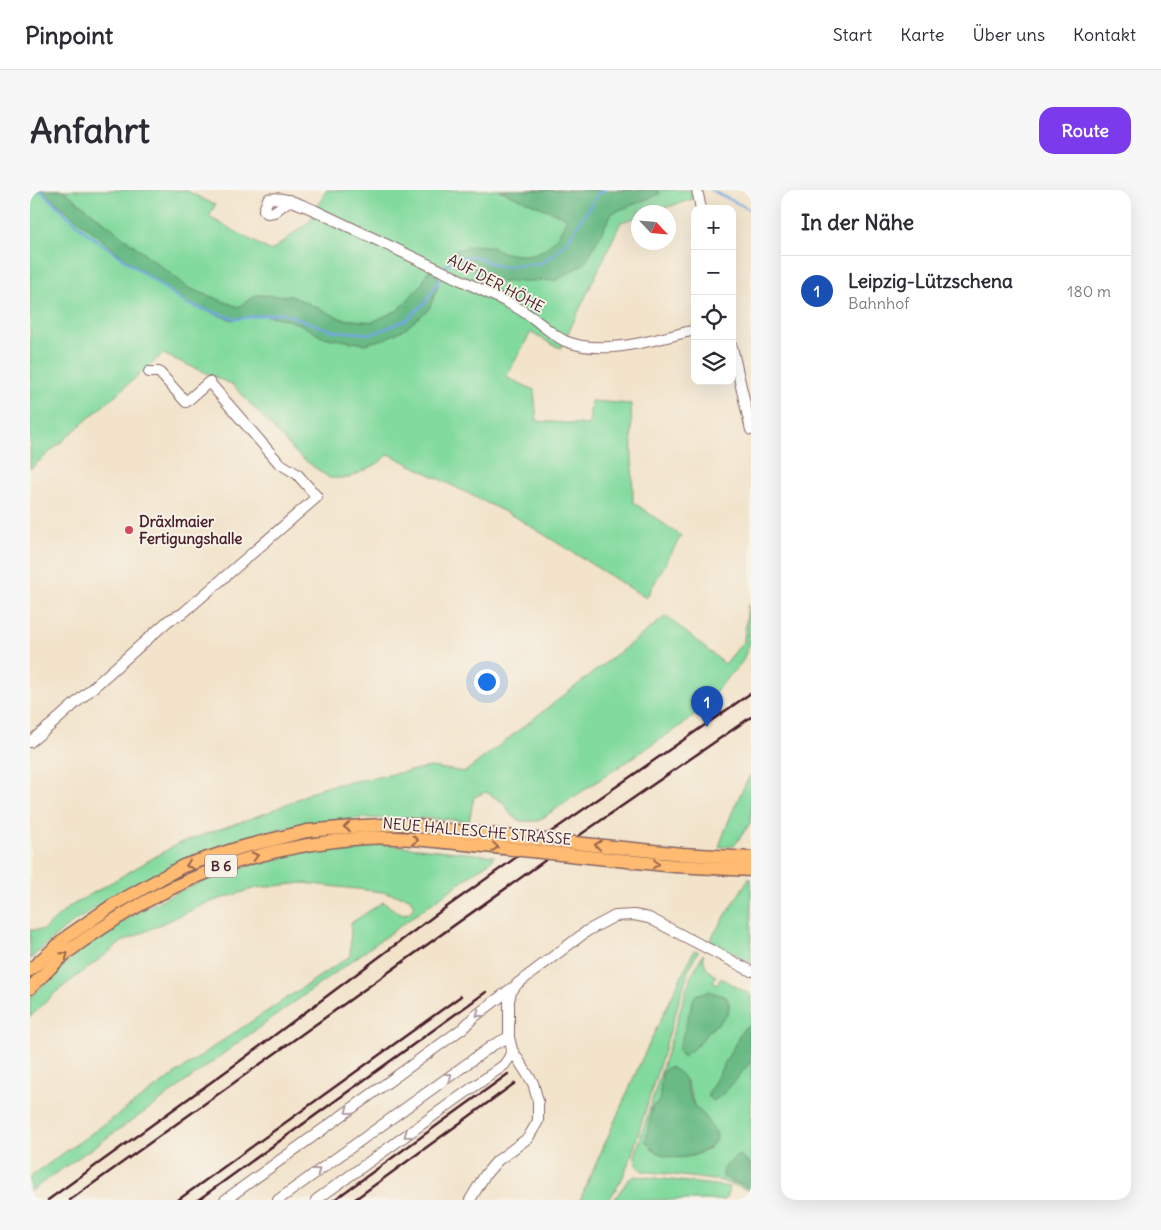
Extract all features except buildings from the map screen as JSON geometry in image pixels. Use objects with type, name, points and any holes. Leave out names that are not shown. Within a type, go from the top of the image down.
[{"type":"main road","name":"NEUE HALLESCHE STRASSE","points":[[30,970],[68,936],[106,910],[183,866],[242,847],[307,830],[403,824],[447,836],[707,869],[751,870]]},
{"type":"main road","name":"NEUE HALLESCHE STRASSE","points":[[30,988],[64,956],[95,932],[139,904],[183,881],[235,861],[302,845],[368,838],[447,836],[751,858]]},
{"type":"street","points":[[697,191],[700,205]]},
{"type":"street","name":"AUF DER HÖHE","points":[[290,200],[507,302],[525,312],[564,341],[585,346],[613,346],[691,331]]},
{"type":"street","points":[[736,356],[746,380],[751,430]]},
{"type":"street","points":[[30,742],[52,726],[169,620],[182,614],[317,497],[297,474],[279,463],[209,382],[186,402],[159,372],[149,372]]},
{"type":"street","points":[[225,1200],[463,1028],[474,1017],[587,931],[616,916],[634,915],[649,918],[751,971]]},
{"type":"street","points":[[470,1200],[485,1174],[497,1161],[528,1138],[538,1121],[538,1101],[533,1083],[512,1050],[509,1037],[509,1001],[511,992],[517,984]]},
{"type":"street","points":[[278,1200],[493,1045],[509,1037]]},
{"type":"street","points":[[316,1200],[504,1065],[512,1050]]},
{"type":"green space","points":[[30,190],[185,190],[215,205],[209,217],[271,251],[310,221],[326,190],[690,190],[693,199],[674,205],[631,205],[631,219],[621,222],[561,348],[531,332],[506,377],[534,390],[537,421],[589,425],[591,401],[631,404],[633,502],[681,536],[646,598],[519,519],[389,454],[377,464],[349,478],[329,478],[298,455],[233,385],[163,354],[30,469]]},
{"type":"green space","points":[[41,190],[63,190],[189,288],[238,307],[256,295],[292,296],[342,319],[372,322],[398,310],[422,284],[428,271],[438,271],[438,286],[429,309],[405,329],[384,339],[364,344],[322,337],[300,324],[276,317],[260,315],[232,320],[187,304],[128,261]]},
{"type":"green space","points":[[499,190],[657,190],[660,194],[612,213],[585,263],[557,280],[500,282],[457,262],[454,252],[472,246],[492,247],[508,254],[521,255],[539,252],[558,236],[567,218]]},
{"type":"green space","points":[[748,604],[750,643],[742,662],[695,714],[686,722],[538,821],[521,821],[511,815],[504,803],[486,792],[474,797],[469,821],[361,818],[277,829],[196,854],[110,898],[65,928],[30,959],[30,930],[43,930],[69,907],[177,844],[269,812],[323,787],[431,767],[465,772],[666,616],[725,664],[744,641]]},
{"type":"green space","points":[[751,774],[751,822],[734,846],[719,847],[734,809]]},
{"type":"green space","points":[[380,844],[494,856],[492,860],[156,1104],[30,1191],[30,1177],[216,1045],[350,956],[351,923],[383,902],[400,914],[409,913],[414,907],[410,898],[383,892],[303,883],[256,888],[207,903],[122,942],[56,992],[30,1017],[30,999],[35,993],[74,956],[105,932],[161,900],[191,886],[253,864],[284,856],[323,849]]},
{"type":"green space","points":[[749,878],[751,878],[751,963],[710,940]]},
{"type":"green space","points":[[694,950],[698,951],[689,969],[632,1154],[622,1179],[609,1200],[580,1200],[642,1059]]},
{"type":"green space","points":[[703,954],[706,967],[716,976],[713,981],[717,984],[721,978],[751,995],[751,1025],[708,1097],[711,1100],[715,1100],[751,1061],[751,1165],[739,1155],[730,1181],[751,1188],[751,1191],[722,1181],[643,1171],[636,1163],[635,1156],[690,978]],"holes":[[[726,997],[729,1008],[727,1013],[706,1034],[699,1044]],[[687,1081],[694,1106],[706,1117],[711,1128],[711,1147],[697,1154],[682,1157],[659,1153],[651,1149],[652,1107]]]},
{"type":"green space","points":[[709,991],[726,997],[729,1003],[728,1014],[706,1034],[699,1044],[683,1057],[678,1051],[694,998],[696,995]]},
{"type":"green space","points":[[751,1025],[751,1061],[727,1090],[712,1101],[708,1094],[742,1031],[745,1027]]},
{"type":"green space","points":[[670,1067],[685,1079],[694,1105],[705,1116],[716,1132],[717,1139],[701,1152],[682,1158],[662,1154],[653,1149],[646,1141],[652,1107],[659,1102],[662,1074],[666,1068]]},
{"type":"green space","points":[[739,1155],[751,1165],[751,1188],[723,1177],[726,1167]]},
{"type":"green space","points":[[635,1176],[730,1187],[725,1200],[614,1200],[628,1180]]},
{"type":"waterway","points":[[40,190],[87,233],[187,304],[235,319],[282,313],[333,331],[372,334],[406,320],[425,303],[440,279]]},
{"type":"waterway","points":[[446,267],[453,258],[474,256],[500,267],[542,263],[566,243],[599,192],[606,190]]},
{"type":"waterway","points":[[711,190],[751,210]]},
{"type":"railway","points":[[548,834],[751,693]]},
{"type":"railway","points":[[577,837],[751,717]]},
{"type":"railway","points":[[48,1200],[518,856]]},
{"type":"railway","points":[[70,1200],[547,859]]},
{"type":"railway","points":[[198,1200],[486,992]]},
{"type":"railway","points":[[178,1200],[461,996]]},
{"type":"railway","points":[[334,1200],[508,1074]]},
{"type":"railway","points":[[354,1200],[515,1083]]},
{"type":"place","name":"Dräxlmaier Fertigungshalle","points":[[129,530]]},
{"type":"place","name":"Leipzig-Lützschena","points":[[707,727]]}]
